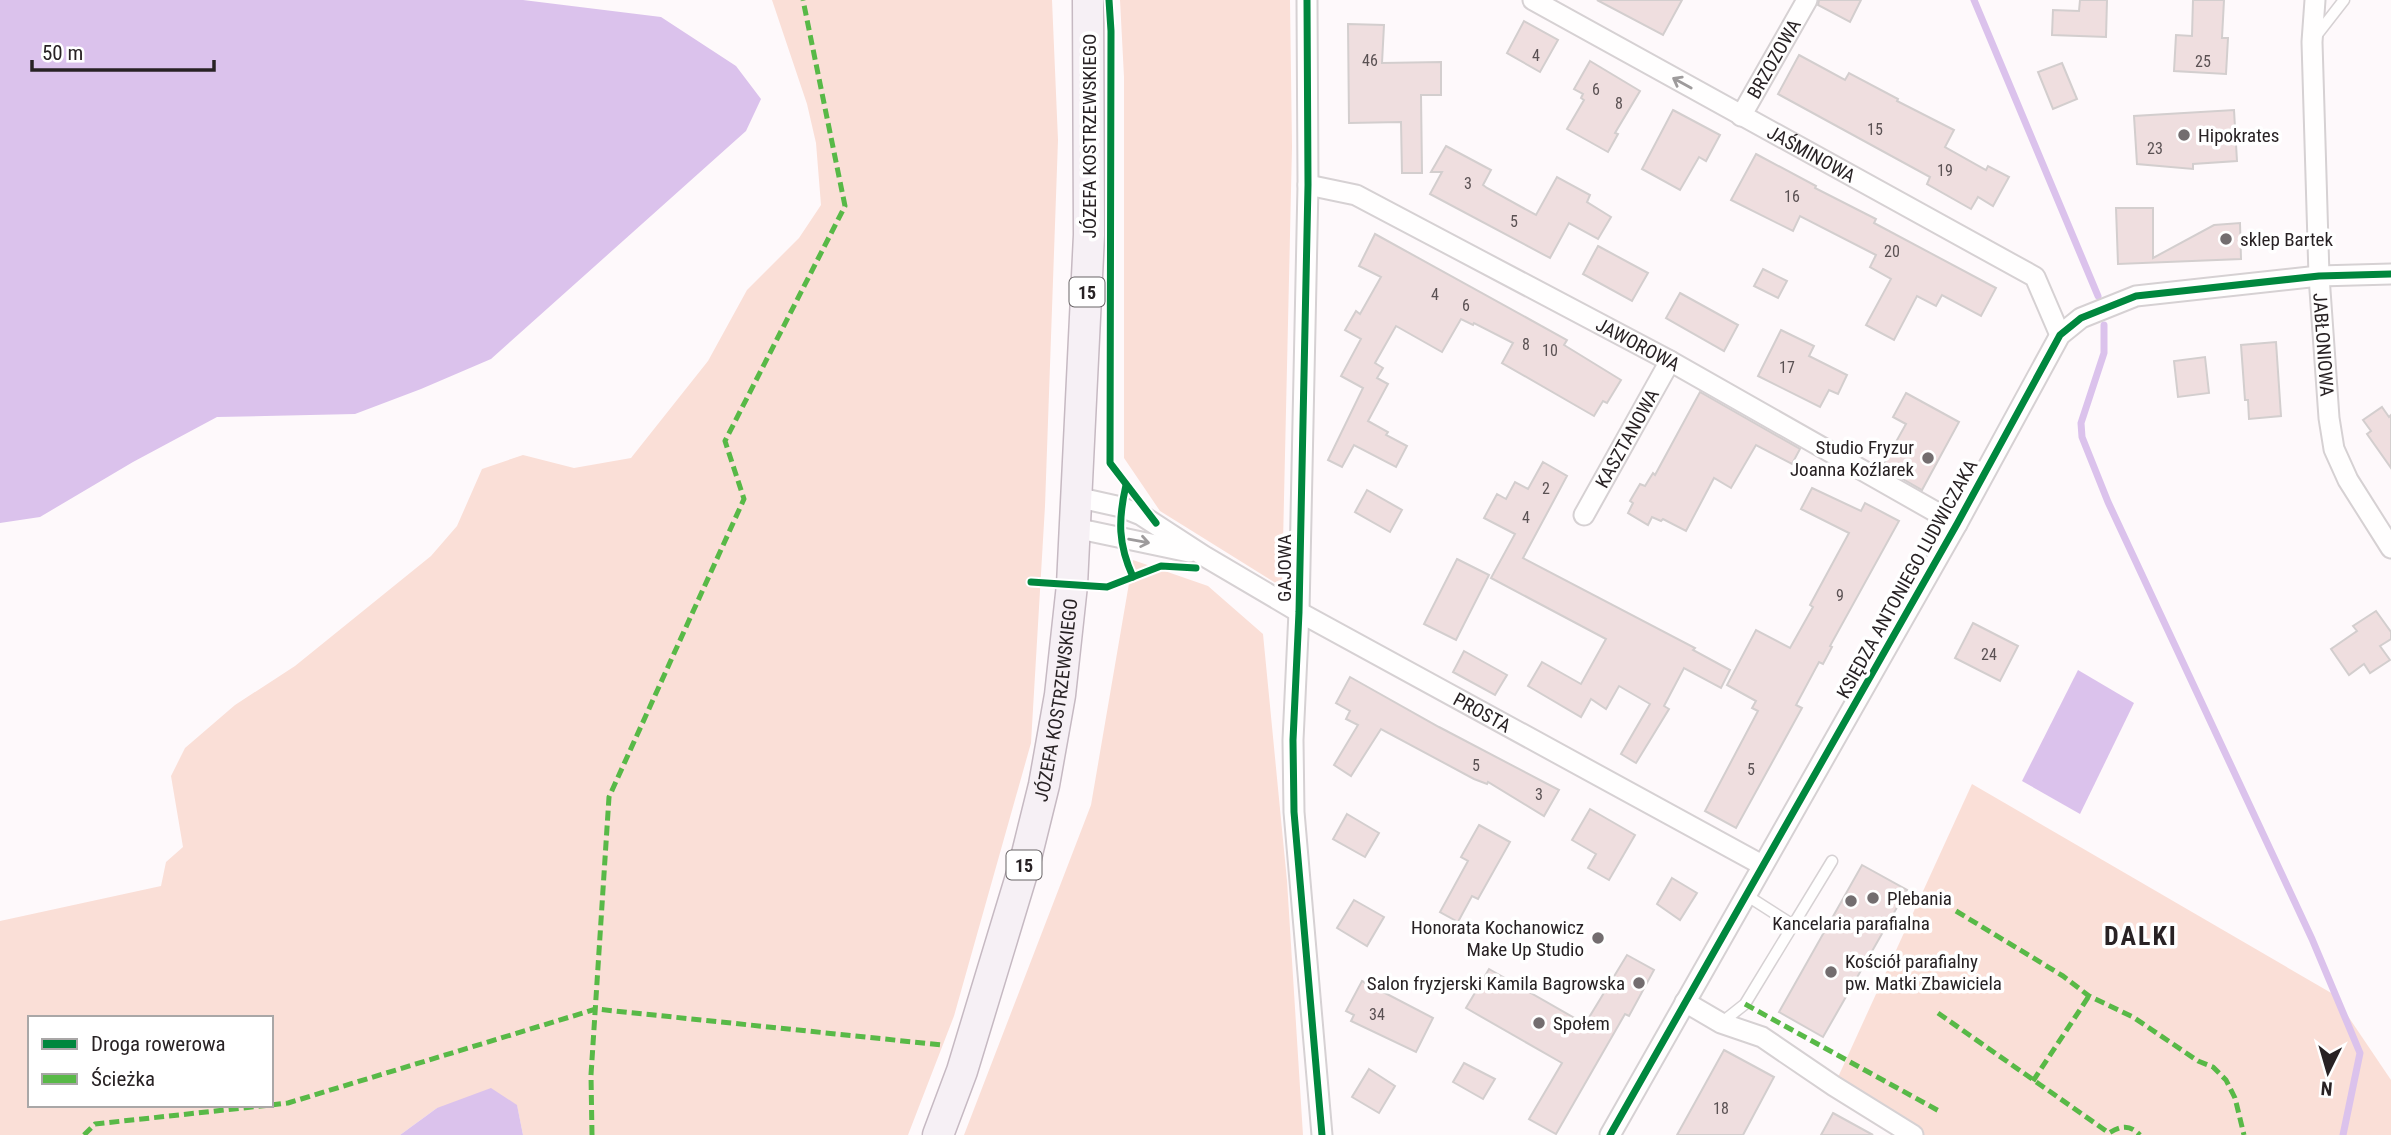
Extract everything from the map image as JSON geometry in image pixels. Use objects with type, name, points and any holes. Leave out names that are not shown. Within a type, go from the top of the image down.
[{"type":"main road","name":"JÓZEFA KOSTRZEWSKIEGO","points":[[938,1135],[962,1071],[1001,949],[1044,785],[1065,656],[1075,528],[1090,235],[1088,0]]},
{"type":"street","name":"GAJOWA","points":[[1307,0],[1308,185],[1299,612],[1293,740],[1294,812],[1322,1135]]},
{"type":"street","name":"JAŚMINOWA","points":[[1533,0],[2035,278],[2060,334]]},
{"type":"street","name":"BRZOZOWA","points":[[1741,116],[1807,0]]},
{"type":"street","name":"JABŁONIOWA","points":[[2315,0],[2312,42],[2319,276],[2329,418],[2334,449],[2348,480],[2391,548]]},
{"type":"street","name":"JAWOROWA","points":[[1308,185],[1356,195],[1671,361],[1957,524]]},
{"type":"street","name":"KSIĘDZA ANTONIEGO LUDWICZAKA","points":[[1610,1135],[1957,524],[2060,334],[2081,318],[2136,296],[2319,276],[2391,274]]},
{"type":"street","name":"KASZTANOWA","points":[[1584,515],[1671,361]]},
{"type":"street","name":"PROSTA","points":[[1076,497],[1121,507],[1141,515],[1203,556],[1299,612],[1762,865]]},
{"type":"street","name":"PROSTA","points":[[1075,528],[1151,542],[1203,556]]},
{"type":"street","points":[[1685,1002],[1721,1023],[1762,1037],[1833,1086],[1913,1135]]},
{"type":"lane","points":[[2312,42],[2344,0]]},
{"type":"lane","points":[[1721,1023],[1745,1004],[1832,861]]},
{"type":"lane","points":[[1745,895],[1793,925]]},
{"type":"shaded area","points":[[0,0],[523,0],[661,17],[736,66],[761,99],[746,131],[491,359],[355,414],[217,417],[133,462],[40,517],[0,523]]},
{"type":"shaded area","points":[[772,0],[1052,0],[1058,140],[1045,506],[1031,743],[954,1016],[908,1135],[523,1135],[517,1106],[437,1108],[400,1135],[0,1135],[0,921],[161,886],[166,862],[183,847],[171,776],[185,748],[235,705],[295,666],[431,556],[457,526],[482,469],[523,455],[574,468],[631,458],[708,361],[747,290],[799,238],[821,205],[816,143],[807,104]]},
{"type":"shaded area","points":[[1120,0],[1290,0],[1292,147],[1282,587],[1160,511],[1124,458],[1124,77]]},
{"type":"shaded area","points":[[1133,560],[1208,586],[1263,634],[1287,881],[1303,1135],[964,1135],[1091,805]]},
{"type":"shaded area","points":[[2078,670],[2134,703],[2080,814],[2022,781]]},
{"type":"shaded area","points":[[1972,784],[2333,994],[2391,1080],[2391,1135],[1913,1135],[1834,1086]]},
{"type":"shaded area","points":[[491,1088],[517,1105],[523,1135],[400,1135],[437,1108]]},
{"type":"building","points":[[1597,0],[1682,0],[1663,35]]},
{"type":"building","points":[[1819,0],[1861,0],[1850,22],[1818,5]]},
{"type":"building","points":[[2080,0],[2107,0],[2106,37],[2052,35],[2053,10],[2079,11]]},
{"type":"building","points":[[2193,0],[2224,0],[2222,38],[2228,38],[2226,74],[2174,71],[2176,35],[2192,36]]},
{"type":"building","points":[[1524,21],[1558,40],[1540,72],[1507,53]]},
{"type":"building","points":[[1348,24],[1384,25],[1382,63],[1441,62],[1441,95],[1421,95],[1422,173],[1402,173],[1401,122],[1349,123]]},
{"type":"building","points":[[1799,55],[1845,80],[1849,73],[1954,130],[1945,147],[1986,170],[1988,166],[2009,177],[1993,206],[1978,197],[1971,209],[1927,184],[1930,177],[1778,94]]},
{"type":"building","points":[[1590,61],[1640,91],[1615,133],[1618,134],[1608,152],[1567,129],[1584,100],[1581,98],[1583,94],[1574,89]]},
{"type":"building","points":[[2062,63],[2077,99],[2053,109],[2038,72]]},
{"type":"building","points":[[1673,110],[1720,135],[1706,161],[1699,157],[1680,190],[1642,169]]},
{"type":"building","name":"Hipokrates","points":[[2234,110],[2237,161],[2193,164],[2193,169],[2137,164],[2134,116]]},
{"type":"building","points":[[1446,146],[1491,170],[1483,185],[1536,215],[1557,177],[1590,195],[1587,202],[1611,217],[1598,239],[1569,223],[1550,258],[1430,194],[1442,172],[1431,172]]},
{"type":"building","points":[[1756,154],[1876,219],[1874,223],[1996,288],[1981,316],[1942,295],[1936,306],[1917,296],[1894,340],[1866,325],[1891,279],[1870,267],[1876,255],[1800,216],[1793,231],[1731,200]]},
{"type":"building","points":[[2116,208],[2153,208],[2153,258],[2214,225],[2240,223],[2241,259],[2118,264]]},
{"type":"building","points":[[1375,234],[1567,340],[1564,345],[1621,380],[1607,403],[1603,401],[1594,416],[1502,363],[1513,343],[1474,323],[1473,325],[1461,319],[1442,352],[1396,326],[1375,363],[1383,368],[1377,378],[1388,384],[1368,421],[1407,446],[1396,467],[1354,445],[1342,467],[1328,460],[1363,388],[1341,376],[1361,339],[1345,330],[1356,311],[1360,314],[1381,277],[1359,266]]},
{"type":"building","points":[[1598,246],[1648,273],[1632,301],[1583,274]]},
{"type":"building","points":[[1763,269],[1787,281],[1778,298],[1754,286]]},
{"type":"building","points":[[1680,293],[1738,325],[1724,351],[1666,318]]},
{"type":"building","points":[[1781,330],[1814,346],[1809,356],[1847,375],[1838,394],[1829,390],[1820,407],[1758,376]]},
{"type":"building","points":[[2276,342],[2281,416],[2249,419],[2241,345]]},
{"type":"building","points":[[2205,357],[2209,393],[2178,397],[2174,361]]},
{"type":"building","points":[[1700,392],[1800,449],[1792,464],[1756,445],[1731,488],[1714,478],[1686,531],[1663,519],[1661,521],[1652,517],[1648,525],[1628,513],[1633,503],[1630,501],[1640,484],[1645,486],[1653,473],[1655,475]]},
{"type":"building","points":[[1906,393],[1959,422],[1922,490],[1882,467],[1906,424],[1893,417]]},
{"type":"building","points":[[2382,407],[2389,417],[2391,415],[2391,468],[2367,434],[2371,431],[2363,420]]},
{"type":"building","points":[[1543,462],[1567,476],[1523,558],[1695,648],[1693,650],[1730,670],[1721,688],[1684,668],[1664,706],[1669,709],[1636,763],[1621,754],[1650,704],[1619,686],[1606,709],[1591,699],[1581,717],[1528,686],[1542,662],[1581,684],[1606,639],[1491,578],[1515,534],[1484,518],[1497,494],[1506,499],[1515,482],[1528,489]]},
{"type":"building","points":[[1812,488],[1861,511],[1865,503],[1899,521],[1830,646],[1832,647],[1823,664],[1819,662],[1796,705],[1802,708],[1736,828],[1705,811],[1758,711],[1752,708],[1756,701],[1727,685],[1756,630],[1790,648],[1849,533],[1801,509]]},
{"type":"building","points":[[1367,490],[1402,510],[1390,532],[1355,512]]},
{"type":"building","points":[[1457,559],[1489,575],[1456,640],[1424,624]]},
{"type":"building","points":[[2376,611],[2391,632],[2391,639],[2380,646],[2390,660],[2370,673],[2364,664],[2349,675],[2331,649],[2357,631],[2353,626]]},
{"type":"building","points":[[1973,623],[2018,646],[2000,681],[1955,658]]},
{"type":"building","points":[[1464,651],[1507,675],[1495,695],[1453,672]]},
{"type":"building","points":[[1350,677],[1559,790],[1544,816],[1488,782],[1487,784],[1474,779],[1381,729],[1351,776],[1334,765],[1358,725],[1346,719],[1350,711],[1336,703]]},
{"type":"building","points":[[1590,809],[1635,835],[1609,880],[1588,868],[1596,854],[1572,840]]},
{"type":"building","points":[[1347,814],[1379,833],[1365,857],[1333,839]]},
{"type":"building","points":[[1479,825],[1510,842],[1478,899],[1472,896],[1458,922],[1440,912],[1468,861],[1461,857]]},
{"type":"building","name":"Kościół parafialny pw. Matki Zbawiciela","points":[[1862,865],[1907,890],[1823,1037],[1779,1012]]},
{"type":"building","points":[[1672,878],[1697,893],[1680,920],[1657,904]]},
{"type":"building","points":[[1354,900],[1384,917],[1367,946],[1337,928]]},
{"type":"building","points":[[1627,955],[1654,970],[1629,1016],[1625,1014],[1556,1134],[1529,1119],[1562,1063],[1466,1008],[1489,969],[1585,1024]]},
{"type":"building","points":[[1362,981],[1433,1018],[1416,1052],[1351,1021],[1354,1015],[1346,1011]]},
{"type":"building","points":[[1724,1050],[1774,1077],[1743,1135],[1677,1135]]},
{"type":"building","points":[[1464,1063],[1495,1079],[1483,1099],[1453,1082]]},
{"type":"building","points":[[1369,1069],[1395,1086],[1379,1113],[1352,1097]]},
{"type":"building","points":[[1833,1113],[1873,1135],[1821,1135]]},
{"type":"waterway","points":[[1974,0],[2098,296]]},
{"type":"waterway","points":[[2104,325],[2104,353],[2081,423],[2082,437],[2108,502],[2312,939],[2360,1053],[2343,1135]]},
{"type":"marked path","points":[[592,1135],[591,1075],[609,797],[744,499],[725,441],[845,206],[803,0]]},
{"type":"marked path","points":[[1956,911],[2063,976],[2089,996],[2133,1017],[2198,1061],[2213,1067],[2226,1080],[2235,1098],[2244,1135]]},
{"type":"marked path","points":[[2033,1081],[2089,996]]},
{"type":"marked path","points":[[1745,1004],[1939,1111]]},
{"type":"marked path","points":[[273,1105],[288,1103],[596,1009],[942,1045]]},
{"type":"marked path","points":[[1938,1013],[2109,1133],[2125,1127],[2140,1135]]},
{"type":"marked path","points":[[84,1135],[95,1124],[252,1107]]},
{"type":"cycle path","points":[[1109,0],[1110,463],[1156,523]]},
{"type":"cycle path","points":[[1307,0],[1308,185],[1299,612],[1293,740],[1294,812],[1322,1135]]},
{"type":"cycle path","points":[[1610,1135],[1957,524],[2060,335],[2081,318],[2136,296],[2319,276],[2391,274]]},
{"type":"cycle path","points":[[1126,485],[1121,532],[1124,554],[1133,577]]},
{"type":"cycle path","points":[[1031,582],[1107,587],[1161,566],[1196,568]]},
{"type":"place","name":"Hipokrates","points":[[2184,135]]},
{"type":"place","name":"sklep Bartek","points":[[2226,239]]},
{"type":"place","name":"Studio Fryzur Joanna Koźlarek","points":[[1928,458]]},
{"type":"place","name":"Plebania","points":[[1873,898]]},
{"type":"place","name":"Kancelaria parafialna","points":[[1851,901]]},
{"type":"place","name":"Honorata Kochanowicz Make Up Studio","points":[[1598,938]]},
{"type":"place","name":"Kościół parafialny pw. Matki Zbawiciela","points":[[1831,972]]},
{"type":"place","name":"Salon fryzjerski Kamila Bagrowska","points":[[1639,983]]},
{"type":"place","name":"Społem","points":[[1539,1023]]},
{"type":"district","name":"DALKI","points":[[2141,936]]}]
